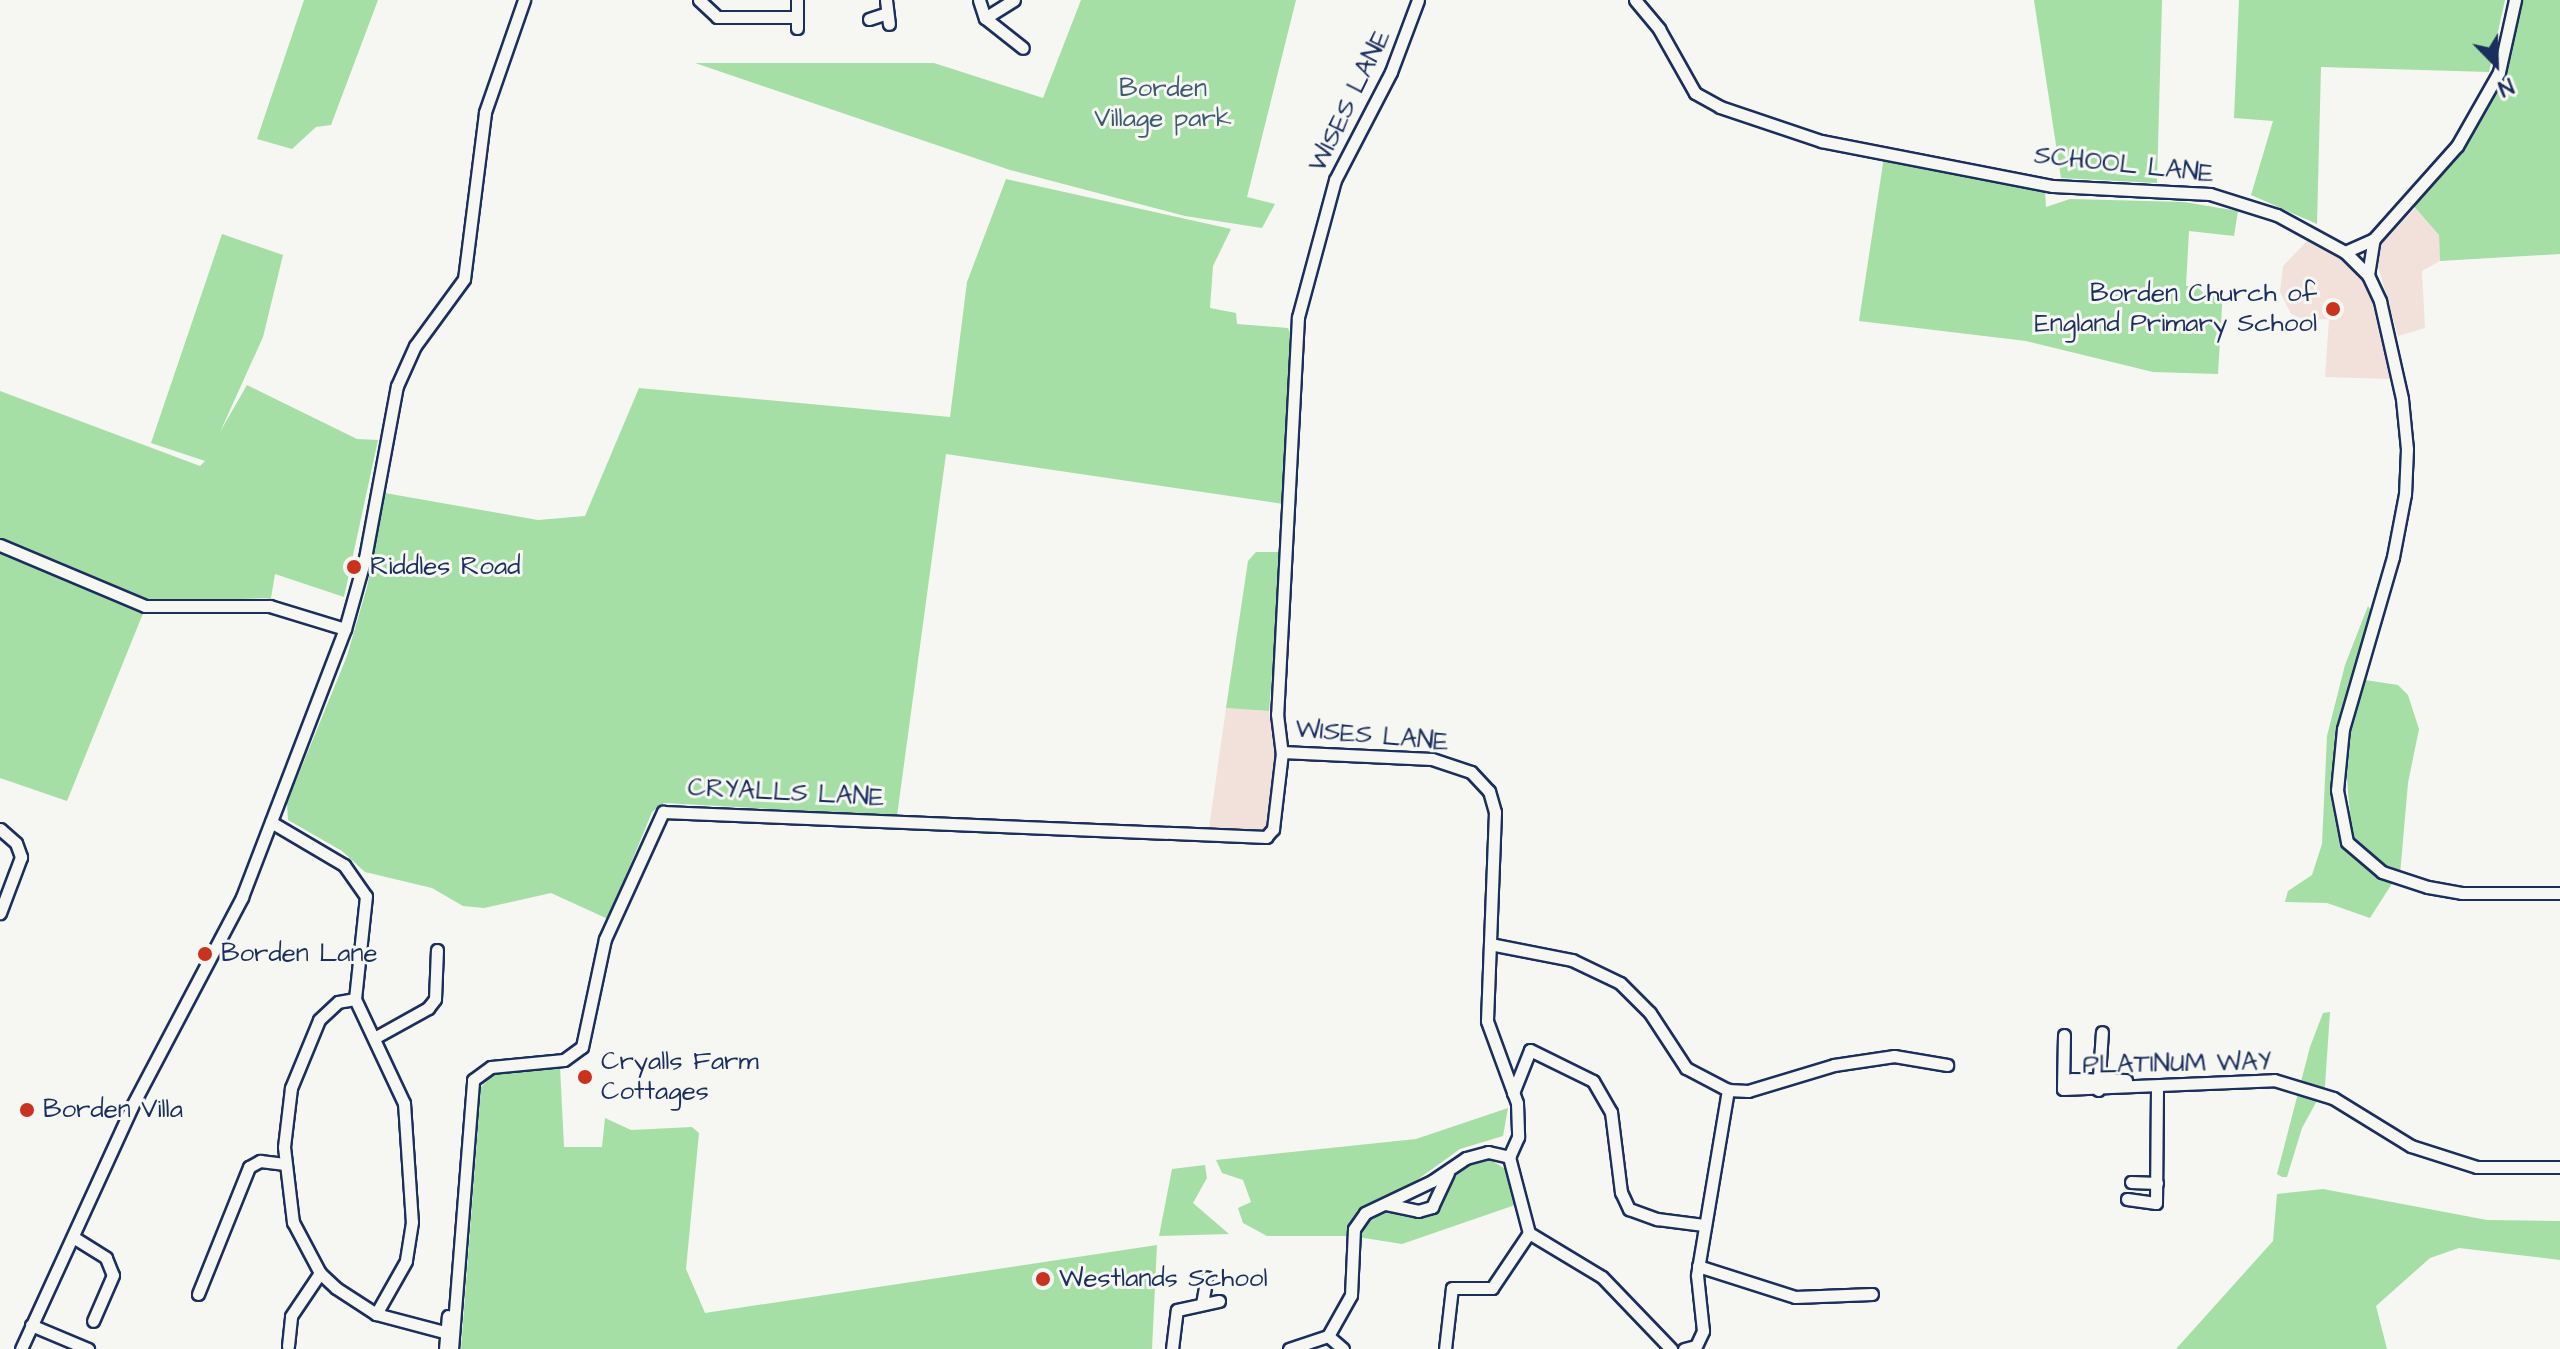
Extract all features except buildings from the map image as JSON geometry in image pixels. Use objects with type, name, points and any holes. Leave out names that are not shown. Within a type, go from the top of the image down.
[{"type":"street","points":[[21,1349],[132,1106],[242,897],[345,629],[365,558],[397,386],[415,346],[464,279],[485,112],[524,0]]},
{"type":"street","points":[[699,0],[717,17],[797,22],[797,0]]},
{"type":"street","points":[[869,19],[886,19],[886,0]]},
{"type":"street","points":[[979,0],[985,18],[1023,48]]},
{"type":"street","points":[[985,18],[1014,0]]},
{"type":"street","name":"WISES LANE","points":[[1418,0],[1391,72],[1335,180],[1298,317],[1287,592],[1277,691],[1282,752],[1432,759],[1471,772],[1489,791],[1495,812],[1487,1021],[1513,1093],[1518,1137],[1509,1157],[1529,1233]]},
{"type":"street","name":"SCHOOL LANE","points":[[1635,0],[1659,29],[1695,93],[1720,107],[1821,141],[2053,186],[2210,194],[2277,215],[2345,252],[2368,275],[2380,301],[2402,399],[2405,494],[2393,557],[2343,729],[2337,790],[2347,842],[2369,865],[2416,884],[2462,893],[2560,893]]},
{"type":"street","points":[[2345,252],[2374,239],[2438,171],[2469,127],[2499,72],[2515,0]]},
{"type":"street","points":[[2368,275],[2374,239]]},
{"type":"street","points":[[0,545],[145,606],[270,606],[345,629]]},
{"type":"street","name":"CRYALLS LANE","points":[[452,1349],[473,1080],[491,1067],[564,1060],[582,1047],[605,939],[663,812],[1266,837],[1273,829],[1282,752]]},
{"type":"street","points":[[271,822],[344,865],[366,896],[355,999],[376,1037],[404,1103],[412,1222],[406,1261],[376,1314]]},
{"type":"street","points":[[0,829],[12,836],[21,857],[0,913]]},
{"type":"street","points":[[1490,944],[1572,960],[1620,983],[1650,1013],[1686,1068],[1728,1090],[1758,1089],[1834,1065],[1894,1056],[1947,1065]]},
{"type":"street","points":[[376,1037],[428,1008],[435,999],[437,950]]},
{"type":"street","points":[[355,999],[338,1002],[319,1020],[305,1050],[289,1102],[285,1164],[293,1222],[320,1273],[376,1314],[444,1332]]},
{"type":"street","points":[[2102,1032],[2099,1085],[2126,1080]]},
{"type":"street","name":"PLATINUM WAY","points":[[2064,1035],[2067,1084],[2157,1087],[2274,1080],[2333,1098],[2411,1146],[2477,1167],[2560,1167]]},
{"type":"street","points":[[1513,1093],[1530,1050],[1593,1081],[1611,1112],[1621,1192],[1629,1209],[1657,1219],[1704,1225]]},
{"type":"street","points":[[2127,1199],[2156,1203],[2157,1087]]},
{"type":"street","points":[[1684,1349],[1696,1346],[1703,1331],[1698,1266],[1728,1090]]},
{"type":"street","points":[[1289,1349],[1328,1336],[1351,1295],[1354,1229],[1381,1203],[1488,1152],[1509,1157]]},
{"type":"street","points":[[198,1294],[249,1167],[260,1161],[285,1164]]},
{"type":"street","points":[[1381,1203],[1418,1211],[1432,1207],[1450,1169]]},
{"type":"street","points":[[2131,1182],[2157,1183]]},
{"type":"street","points":[[1445,1349],[1452,1288],[1492,1288],[1529,1233],[1602,1277],[1671,1349]]},
{"type":"street","points":[[73,1237],[106,1258],[113,1275],[93,1321]]},
{"type":"street","points":[[1698,1266],[1795,1297],[1872,1294]]},
{"type":"street","points":[[288,1346],[291,1316],[320,1273]]},
{"type":"street","points":[[1202,1304],[1207,1277]]},
{"type":"street","points":[[1172,1349],[1177,1310],[1219,1301]]},
{"type":"street","points":[[445,1349],[444,1332],[448,1316]]},
{"type":"street","points":[[31,1325],[88,1349]]},
{"type":"street","points":[[1328,1336],[1343,1349]]},
{"type":"shaded area","points":[[2415,208],[2439,235],[2440,261],[2422,271],[2425,328],[2398,336],[2374,252]]},
{"type":"shaded area","name":"Borden Church of England Primary School","points":[[2309,239],[2341,258],[2365,281],[2374,298],[2390,379],[2325,377],[2329,319],[2306,320],[2291,314],[2280,292],[2283,266]]},
{"type":"shaded area","points":[[1226,708],[1269,711],[1275,760],[1271,822],[1262,830],[1209,828]]},
{"type":"green space","points":[[304,0],[378,0],[331,125],[316,127],[292,149],[257,139]]},
{"type":"green space","name":"Borden Village park","points":[[1081,0],[1296,0],[1247,197],[1275,204],[1262,228],[1185,216],[1010,170],[695,63],[934,63],[1043,98]]},
{"type":"green space","points":[[2034,0],[2162,0],[2157,183],[2061,178]]},
{"type":"green space","points":[[2239,0],[2505,0],[2489,72],[2321,67],[2317,224],[2251,195],[2273,121],[2234,118]]},
{"type":"green space","points":[[2517,0],[2560,0],[2560,254],[2440,261],[2439,235],[2410,202],[2450,161],[2509,57]]},
{"type":"green space","points":[[1884,157],[2037,185],[2045,190],[2046,207],[2070,199],[2184,202],[2238,211],[2234,236],[2189,231],[2186,286],[2223,289],[2218,374],[2153,372],[2026,341],[1859,321]]},
{"type":"green space","points":[[1006,179],[1231,229],[1213,266],[1210,308],[1236,313],[1237,324],[1288,328],[1290,333],[1283,504],[946,454],[897,816],[664,803],[652,812],[608,919],[551,893],[484,908],[463,906],[432,888],[365,872],[342,851],[288,820],[287,803],[347,656],[367,587],[385,493],[538,520],[585,516],[639,388],[950,417],[967,282]]},
{"type":"green space","points":[[222,234],[283,255],[263,337],[220,432],[247,385],[357,439],[378,440],[344,597],[275,574],[271,598],[144,602],[0,540],[0,391],[200,466],[205,461],[151,443]]},
{"type":"green space","points":[[0,549],[144,611],[67,801],[0,778]]},
{"type":"green space","points":[[1256,552],[1282,552],[1269,711],[1226,708],[1248,561]]},
{"type":"green space","points":[[2368,606],[2373,614],[2338,727],[2334,789],[2343,843],[2358,862],[2393,882],[2370,918],[2327,903],[2285,902],[2288,891],[2312,875],[2322,844],[2327,736],[2345,665]]},
{"type":"green space","points":[[2365,680],[2398,685],[2408,695],[2419,729],[2408,783],[2400,875],[2364,854],[2352,837],[2346,768],[2353,709]]},
{"type":"green space","points":[[2330,1012],[2325,1086],[2302,1128],[2287,1177],[2282,1177],[2277,1174],[2310,1047],[2323,1013]]},
{"type":"green space","points":[[553,1065],[560,1067],[564,1147],[602,1147],[605,1118],[631,1130],[692,1127],[699,1133],[686,1269],[705,1313],[1157,1245],[1152,1349],[461,1349],[481,1087],[496,1072]]},
{"type":"green space","points":[[1508,1108],[1503,1136],[1460,1149],[1414,1182],[1374,1201],[1355,1219],[1348,1236],[1267,1236],[1243,1223],[1238,1208],[1251,1202],[1243,1180],[1222,1173],[1216,1160],[1416,1139]]},
{"type":"green space","points":[[1475,1158],[1489,1159],[1507,1170],[1518,1204],[1402,1244],[1358,1237],[1366,1216],[1383,1208],[1424,1213],[1438,1208],[1449,1174]]},
{"type":"green space","points":[[1205,1165],[1207,1178],[1193,1203],[1229,1234],[1159,1236],[1172,1169]]},
{"type":"green space","points":[[2323,1189],[2487,1220],[2560,1221],[2560,1260],[2459,1248],[2430,1258],[2376,1306],[2387,1349],[2176,1349],[2273,1241],[2277,1194]]},
{"type":"place","name":"Borden Church of England Primary School","points":[[2333,309]]},
{"type":"place","name":"Riddles Road","points":[[354,567]]},
{"type":"place","name":"Borden Lane","points":[[205,954]]},
{"type":"place","name":"Cryalls Farm Cottages","points":[[585,1077]]},
{"type":"place","name":"Borden Villa","points":[[27,1110]]},
{"type":"place","name":"Westlands School","points":[[1043,1279]]}]
